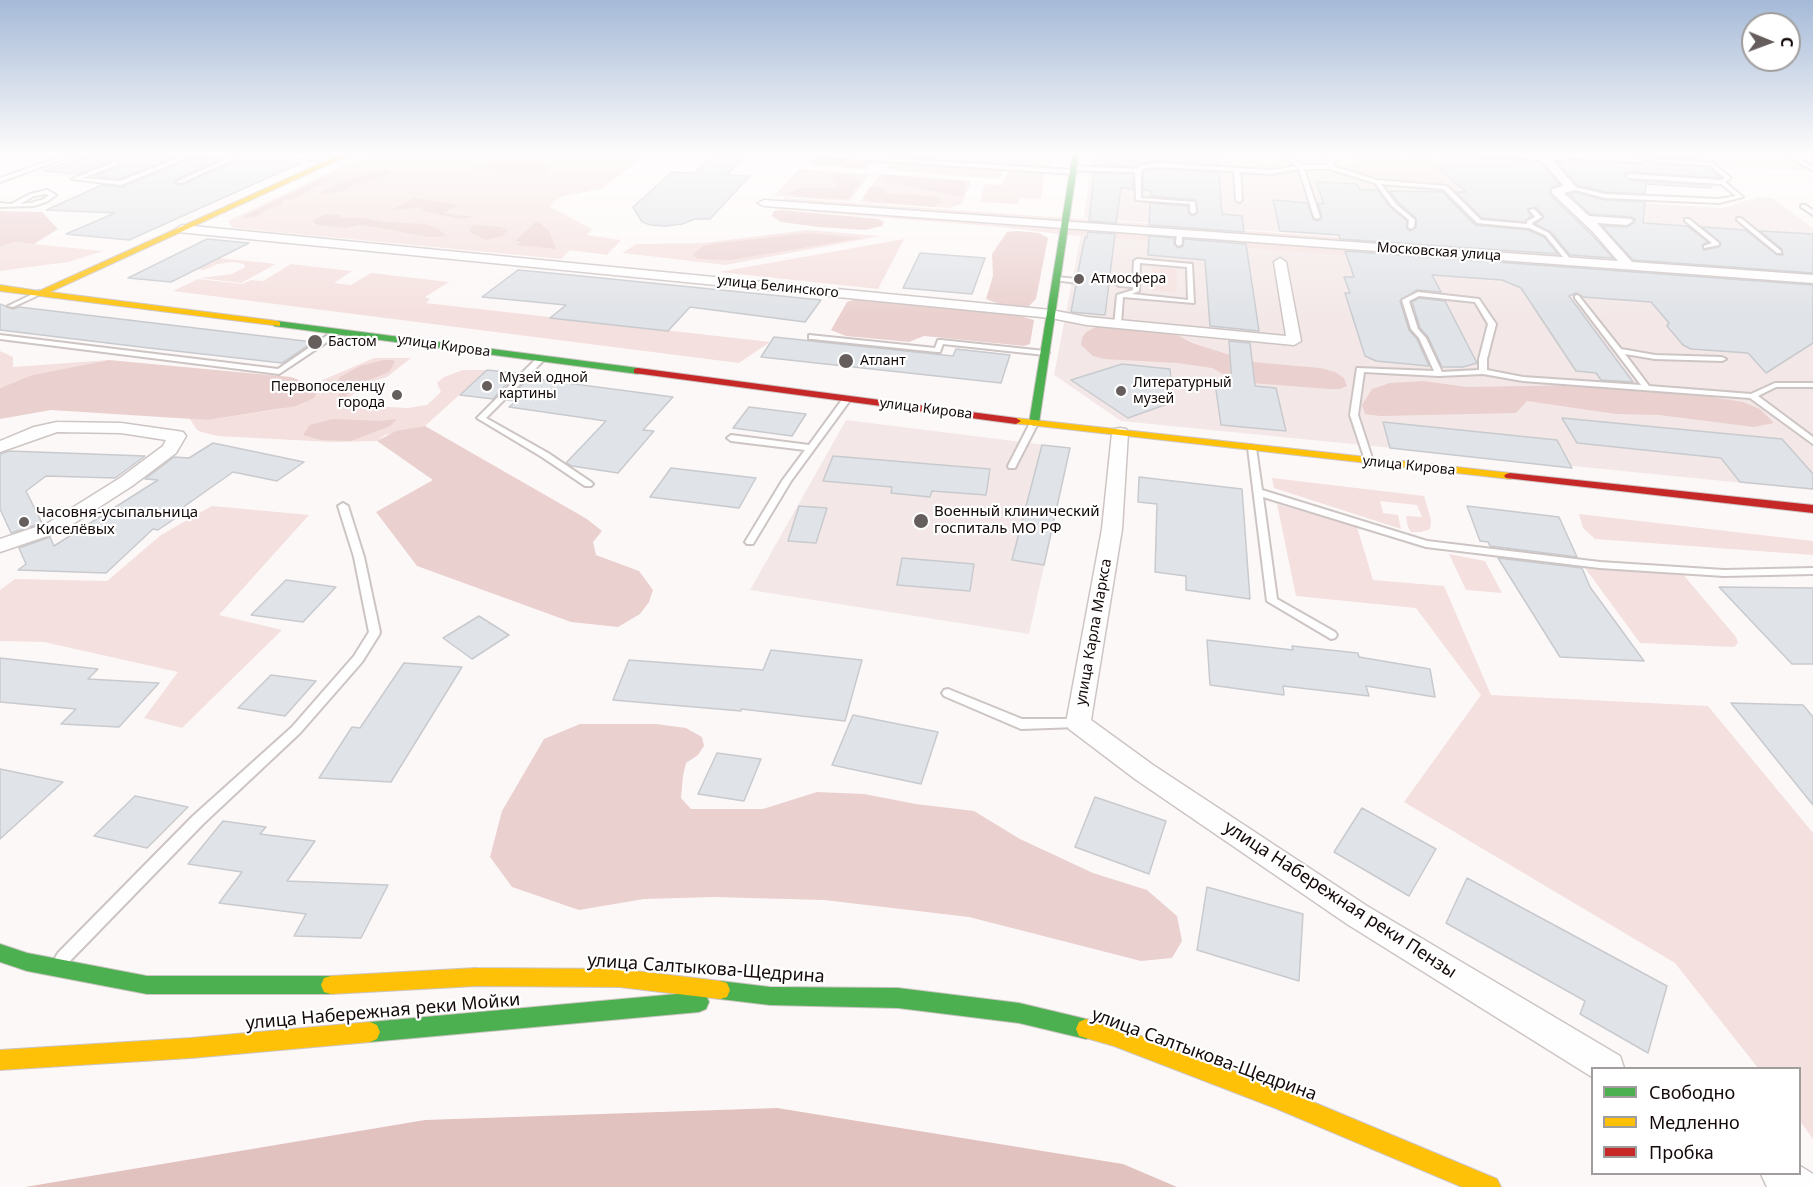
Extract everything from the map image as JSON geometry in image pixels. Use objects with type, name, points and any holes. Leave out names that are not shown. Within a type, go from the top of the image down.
[{"type":"main road","points":[[40,293],[228,208]]},
{"type":"main road","points":[[1034,423],[1068,208]]},
{"type":"main road","name":"улица Кирова","points":[[0,288],[1034,423],[1813,509]]},
{"type":"main road","name":"улица Салтыкова-Щедрина","points":[[0,953],[54,967],[147,985],[307,986],[476,977],[620,978],[770,996],[898,998],[1018,1013],[1114,1036],[1277,1098],[1489,1187]]},
{"type":"main road","name":"улица Набережная реки Мойки","points":[[0,1060],[191,1048],[770,996]]},
{"type":"street","name":"Московская улица","points":[[838,208],[1065,225],[1179,239],[1569,261],[1813,279]]},
{"type":"street","points":[[1575,208],[1629,266]]},
{"type":"street","points":[[1587,219],[1627,220]]},
{"type":"street","name":"улица Белинского","points":[[182,229],[1051,314],[1087,321],[1294,341],[1280,262]]},
{"type":"street","points":[[0,447],[39,431],[57,427],[121,428],[177,436],[170,449],[161,456],[126,482],[55,527],[0,546]]},
{"type":"street","name":"улица Карла Маркса","points":[[1078,723],[1112,529],[1120,433]]},
{"type":"street","name":"улица Набережная реки Пензы","points":[[1078,723],[1144,772],[1357,915],[1606,1067]]},
{"type":"street","points":[[1782,1175],[1800,1187]]},
{"type":"lane","points":[[1314,208],[1317,217]]},
{"type":"lane","points":[[1398,208],[1412,220],[1411,227]]},
{"type":"lane","points":[[1466,208],[1479,222],[1530,226],[1547,234],[1569,261]]},
{"type":"lane","points":[[1530,226],[1529,222],[1539,217],[1533,210]]},
{"type":"lane","points":[[1739,219],[1779,252]]},
{"type":"lane","points":[[1687,220],[1717,244],[1706,247]]},
{"type":"lane","points":[[1137,261],[1180,261],[1190,265],[1192,302],[1120,296],[1136,291],[1137,261]]},
{"type":"lane","points":[[1056,279],[1077,281]]},
{"type":"lane","points":[[1119,284],[1136,285]]},
{"type":"lane","points":[[11,306],[40,293]]},
{"type":"lane","points":[[1439,374],[1422,338],[1415,329],[1405,300],[1418,294],[1477,300],[1492,324],[1483,359],[1483,372]]},
{"type":"lane","points":[[1117,324],[1120,296]]},
{"type":"lane","points":[[1577,297],[1646,387]]},
{"type":"lane","points":[[0,338],[279,372],[338,332]]},
{"type":"lane","points":[[812,337],[937,350],[941,342],[1045,353]]},
{"type":"lane","points":[[1619,351],[1655,357],[1722,359]]},
{"type":"lane","points":[[541,359],[481,418],[545,455],[588,484]]},
{"type":"lane","points":[[1369,461],[1354,415],[1360,370],[1439,374],[1483,372],[1523,379],[1752,396],[1775,385],[1813,385]]},
{"type":"lane","points":[[1752,396],[1813,441]]},
{"type":"lane","points":[[750,542],[787,481],[847,399]]},
{"type":"lane","points":[[1012,466],[1034,423]]},
{"type":"lane","points":[[731,438],[811,448]]},
{"type":"lane","points":[[1252,448],[1272,602],[1331,635]]},
{"type":"lane","points":[[1258,492],[1426,544],[1600,565],[1724,573],[1813,571]]},
{"type":"lane","points":[[54,967],[198,820],[296,730],[358,659],[375,632],[359,557],[343,506]]},
{"type":"lane","points":[[948,693],[1021,724],[1078,723]]},
{"type":"shaded area","points":[[255,208],[553,208],[592,229],[587,235],[621,240],[607,255],[570,250],[561,259],[233,228],[228,221]]},
{"type":"shaded area","points":[[260,208],[271,208],[258,216],[244,218]]},
{"type":"shaded area","points":[[394,208],[412,208],[389,211]]},
{"type":"shaded area","points":[[452,208],[443,213],[475,217],[459,219],[420,210]]},
{"type":"shaded area","points":[[931,208],[1813,271],[1813,289],[1068,235],[1002,227],[775,209]]},
{"type":"shaded area","points":[[1085,208],[1786,208],[1813,228],[1813,270],[1084,218]]},
{"type":"shaded area","points":[[0,211],[42,212],[58,229],[34,244],[14,242],[0,247]]},
{"type":"shaded area","points":[[774,211],[879,219],[884,222],[882,226],[865,230],[818,227],[781,222],[772,216]]},
{"type":"shaded area","points":[[325,214],[341,215],[341,218],[425,224],[438,228],[445,236],[430,237],[361,225],[345,228],[318,225],[312,221]]},
{"type":"shaded area","points":[[537,221],[549,231],[556,249],[516,245],[521,242],[515,241]]},
{"type":"shaded area","points":[[474,225],[500,227],[508,230],[502,236],[486,240],[471,233],[469,229]]},
{"type":"shaded area","points":[[807,230],[881,236],[725,265],[622,253],[636,244],[703,243]]},
{"type":"shaded area","points":[[1007,232],[1039,233],[1048,238],[1036,299],[1028,307],[999,304],[986,299],[993,276],[992,254]]},
{"type":"shaded area","points":[[809,233],[862,238],[730,260],[698,259],[693,254],[703,246],[719,243]]},
{"type":"shaded area","points":[[1081,235],[1813,288],[1813,490],[1121,421],[1054,375]]},
{"type":"shaded area","points":[[904,239],[878,289],[719,272]]},
{"type":"shaded area","points":[[14,242],[103,251],[68,262],[0,271],[0,247]]},
{"type":"shaded area","points":[[218,258],[276,264],[241,283],[200,278],[232,274],[245,267],[244,264],[233,262],[218,264],[204,270],[195,269]]},
{"type":"shaded area","points":[[291,264],[352,271],[334,283],[351,285],[371,273],[449,282],[425,297],[430,299],[426,303],[770,342],[739,363],[173,291],[198,279],[242,284],[251,280],[263,281]]},
{"type":"shaded area","points":[[1152,267],[1177,269],[1176,292],[1151,290]]},
{"type":"shaded area","points":[[856,299],[1013,314],[1034,320],[1030,344],[1024,346],[924,336],[909,342],[846,336],[831,330],[847,302]]},
{"type":"shaded area","points":[[1096,327],[1177,335],[1192,343],[1252,362],[1320,368],[1335,372],[1344,378],[1347,386],[1340,389],[1329,389],[1251,383],[1234,380],[1212,368],[1177,363],[1104,359],[1093,356],[1081,345],[1086,332]]},
{"type":"shaded area","points":[[0,351],[13,357],[13,367],[109,360],[32,375],[0,388]]},
{"type":"shaded area","points":[[374,358],[411,358],[387,377],[367,383],[349,398],[357,403],[370,406],[408,408],[427,405],[441,392],[437,383],[444,377],[463,370],[487,370],[425,426],[385,435],[377,441],[332,442],[217,436],[198,431],[189,418],[208,420],[279,409],[318,388],[311,385]]},
{"type":"shaded area","points":[[109,360],[291,377],[319,388],[314,398],[296,406],[208,420],[51,410],[0,419],[0,388],[32,375]]},
{"type":"shaded area","points":[[384,360],[395,362],[389,372],[356,385],[345,397],[337,399],[342,389],[336,383],[340,377],[360,366]]},
{"type":"shaded area","points":[[1423,381],[1467,387],[1581,385],[1687,393],[1743,402],[1760,409],[1774,423],[1754,427],[1659,415],[1616,414],[1527,401],[1516,413],[1380,416],[1365,414],[1362,405],[1372,389],[1390,383]]},
{"type":"shaded area","points":[[333,419],[381,421],[397,419],[390,426],[351,441],[321,440],[303,435],[310,425]]},
{"type":"shaded area","name":"Военный клинический госпиталь МО РФ","points":[[846,420],[1070,448],[1029,634],[750,590]]},
{"type":"shaded area","points":[[425,426],[587,519],[602,531],[593,542],[596,555],[639,571],[653,590],[649,602],[640,614],[618,627],[571,622],[417,566],[376,512],[433,480],[377,441],[396,431]]},
{"type":"shaded area","points":[[1272,478],[1424,496],[1431,520],[1430,529],[1411,532],[1408,527],[1406,516],[1422,517],[1417,505],[1380,501],[1383,513],[1398,515],[1401,529],[1274,488]]},
{"type":"shaded area","points":[[1277,504],[1357,527],[1373,580],[1444,586],[1491,695],[1708,706],[1813,833],[1813,1139],[1801,1122],[1801,1067],[1757,1067],[1675,963],[1404,802],[1481,695],[1416,608],[1296,596]]},
{"type":"shaded area","points":[[212,506],[309,515],[219,615],[282,630],[182,728],[144,718],[178,672],[44,642],[0,641],[0,590],[15,579],[107,581],[161,535]]},
{"type":"shaded area","points":[[1579,514],[1813,541],[1813,555],[1595,539],[1583,528]]},
{"type":"shaded area","points":[[1449,554],[1485,561],[1502,593],[1466,590]]},
{"type":"shaded area","points":[[1585,568],[1681,572],[1736,637],[1738,643],[1734,647],[1640,643]]},
{"type":"shaded area","points":[[580,724],[656,724],[686,728],[702,737],[704,746],[698,755],[686,763],[683,776],[681,798],[691,809],[763,809],[817,792],[864,794],[916,804],[974,811],[1020,839],[1093,873],[1147,890],[1177,916],[1182,941],[1172,958],[1141,961],[969,917],[824,900],[714,897],[644,899],[579,910],[512,887],[490,857],[502,811],[544,739]]},
{"type":"shaded area","points":[[777,1108],[1123,1164],[1177,1187],[25,1187],[425,1120]]},
{"type":"building","points":[[200,208],[129,240],[66,234],[115,213],[46,210]]},
{"type":"building","points":[[634,208],[720,208],[710,219],[695,219],[682,224],[666,226],[642,222]]},
{"type":"building","points":[[1090,208],[1118,208],[1116,223],[1089,221]]},
{"type":"building","points":[[1150,208],[1188,208],[1192,216],[1198,212],[1197,208],[1222,208],[1222,214],[1242,216],[1244,232],[1149,225]]},
{"type":"building","points":[[1275,208],[1309,208],[1313,219],[1318,221],[1322,218],[1319,208],[1392,208],[1407,221],[1406,227],[1410,231],[1416,227],[1416,218],[1405,208],[1458,208],[1475,225],[1528,230],[1544,237],[1558,254],[1340,239],[1339,235],[1280,231]]},
{"type":"building","points":[[1472,208],[1530,208],[1527,209],[1531,216],[1525,222],[1482,218]]},
{"type":"building","points":[[1537,208],[1564,208],[1613,258],[1570,255],[1551,232],[1535,224],[1544,217]]},
{"type":"building","points":[[1584,208],[1644,208],[1643,223],[1687,226],[1708,242],[1702,245],[1704,250],[1719,247],[1721,243],[1702,227],[1745,230],[1777,255],[1783,255],[1782,249],[1760,231],[1813,234],[1813,273],[1633,260],[1602,226],[1627,227],[1634,223],[1635,219],[1590,214]]},
{"type":"building","points":[[1088,232],[1115,234],[1105,315],[1071,312],[1076,285],[1082,282],[1077,277]]},
{"type":"building","points":[[1149,236],[1174,238],[1174,244],[1178,248],[1183,246],[1184,239],[1246,244],[1259,331],[1210,326],[1205,260],[1148,255]]},
{"type":"building","points":[[207,239],[249,243],[171,282],[128,278]]},
{"type":"building","points":[[1345,251],[1813,285],[1813,343],[1766,373],[1748,353],[1691,349],[1683,345],[1667,326],[1669,323],[1651,302],[1583,297],[1576,293],[1569,296],[1633,382],[1601,380],[1596,373],[1576,371],[1521,288],[1502,280],[1432,275],[1441,292],[1417,290],[1400,301],[1409,330],[1417,339],[1429,366],[1376,361],[1365,356],[1345,293],[1350,293],[1344,277],[1354,277]]},
{"type":"building","points":[[920,253],[985,258],[972,294],[903,288]]},
{"type":"building","points":[[518,270],[821,300],[805,322],[690,307],[668,331],[550,318],[566,305],[482,297]]},
{"type":"building","points":[[1419,298],[1445,301],[1477,363],[1463,367],[1442,367],[1428,337],[1420,328],[1412,302]]},
{"type":"building","points":[[0,304],[13,309],[19,307],[313,342],[282,363],[0,330]]},
{"type":"building","points":[[774,337],[953,356],[956,349],[1010,355],[1001,383],[761,357]]},
{"type":"building","points":[[1229,341],[1250,343],[1255,386],[1276,388],[1286,431],[1221,425],[1215,383],[1232,384]]},
{"type":"building","name":"Литературный музей","points":[[1122,364],[1170,369],[1173,402],[1128,418],[1071,380]]},
{"type":"building","name":"Музей одной картины","points":[[487,370],[517,373],[493,399],[460,395]]},
{"type":"building","points":[[529,378],[673,397],[643,430],[654,431],[618,473],[572,466],[566,463],[606,421],[509,407],[516,401],[507,400]]},
{"type":"building","points":[[749,407],[806,414],[792,436],[733,428]]},
{"type":"building","points":[[1562,418],[1782,439],[1813,474],[1813,489],[1740,482],[1721,458],[1577,443]]},
{"type":"building","points":[[1383,422],[1557,440],[1572,468],[1390,448]]},
{"type":"building","points":[[213,443],[304,462],[277,481],[233,472],[182,508],[189,509],[158,530],[153,529],[106,573],[18,570],[26,564],[19,548],[50,537],[54,546],[158,480],[145,479],[174,457],[189,458]]},
{"type":"building","points":[[1042,445],[1070,448],[1044,565],[1012,560]]},
{"type":"building","points":[[9,451],[145,456],[115,478],[46,476],[26,491],[42,523],[11,533],[0,509],[0,454]]},
{"type":"building","points":[[833,456],[990,469],[986,495],[932,491],[930,497],[891,493],[892,487],[823,481]]},
{"type":"building","points":[[671,468],[756,478],[739,508],[650,497]]},
{"type":"building","points":[[1139,477],[1242,489],[1250,599],[1186,590],[1186,576],[1155,572],[1157,504],[1138,502]]},
{"type":"building","points":[[799,506],[827,508],[816,543],[788,541]]},
{"type":"building","points":[[1467,506],[1559,517],[1577,557],[1490,546],[1488,542],[1480,541]]},
{"type":"building","points":[[902,558],[974,564],[970,591],[897,585]]},
{"type":"building","points":[[1498,558],[1582,568],[1590,587],[1644,661],[1560,657]]},
{"type":"building","points":[[286,580],[336,587],[303,622],[251,615]]},
{"type":"building","points":[[1719,587],[1813,588],[1813,664],[1792,664]]},
{"type":"building","points":[[479,616],[509,635],[472,659],[443,638]]},
{"type":"building","points":[[1207,640],[1293,650],[1292,646],[1358,653],[1359,657],[1430,669],[1435,697],[1366,686],[1369,696],[1283,686],[1284,695],[1210,685]]},
{"type":"building","points":[[771,650],[862,660],[845,721],[741,709],[741,711],[613,700],[629,660],[763,670]]},
{"type":"building","points":[[0,658],[98,669],[88,679],[159,683],[119,727],[61,724],[76,709],[0,702]]},
{"type":"building","points":[[404,663],[462,667],[391,782],[319,778],[352,727],[360,728]]},
{"type":"building","points":[[271,675],[316,681],[285,716],[238,708]]},
{"type":"building","points":[[1731,703],[1803,705],[1813,717],[1813,805]]},
{"type":"building","points":[[853,715],[938,732],[921,784],[832,765]]},
{"type":"building","points":[[717,753],[761,759],[744,801],[698,794]]},
{"type":"building","points":[[0,769],[63,782],[0,839]]},
{"type":"building","points":[[135,796],[188,807],[147,848],[94,836]]},
{"type":"building","points":[[1095,797],[1166,821],[1149,874],[1075,847]]},
{"type":"building","points":[[1362,808],[1436,849],[1409,896],[1334,852]]},
{"type":"building","points":[[223,821],[266,827],[260,834],[315,841],[287,881],[388,885],[361,938],[294,936],[306,914],[219,903],[242,872],[188,864]]},
{"type":"building","points":[[1467,878],[1667,986],[1648,1053],[1580,1014],[1585,1001],[1446,923]]},
{"type":"building","points":[[1207,887],[1303,914],[1299,981],[1197,950]]},
{"type":"traffic: fast","points":[[1034,423],[1067,208]]},
{"type":"traffic: fast","points":[[277,324],[638,371]]},
{"type":"traffic: fast","points":[[0,953],[27,962],[147,985],[331,985]]},
{"type":"traffic: fast","points":[[720,990],[770,996],[898,998],[1019,1013],[1086,1029]]},
{"type":"traffic: fast","points":[[370,1032],[699,1002]]},
{"type":"traffic: slow","points":[[41,293],[228,208]]},
{"type":"traffic: slow","points":[[0,288],[277,324]]},
{"type":"traffic: slow","points":[[1016,421],[1510,476]]},
{"type":"traffic: slow","points":[[331,985],[476,977],[619,978],[720,990]]},
{"type":"traffic: slow","points":[[1086,1029],[1114,1036],[1277,1098],[1489,1187]]},
{"type":"traffic: slow","points":[[0,1060],[191,1048],[370,1032]]},
{"type":"traffic: jam","points":[[638,371],[1016,421]]},
{"type":"traffic: jam","points":[[1510,476],[1813,509]]},
{"type":"place","name":"Атмосфера","points":[[1079,279]]},
{"type":"place","name":"Бастом","points":[[315,342]]},
{"type":"place","name":"Атлант","points":[[846,361]]},
{"type":"place","name":"Музей одной картины","points":[[487,386]]},
{"type":"place","name":"Литературный музей","points":[[1121,391]]},
{"type":"place","name":"Первопоселенцу города","points":[[397,395]]},
{"type":"place","name":"Военный клинический госпиталь МО РФ","points":[[921,521]]},
{"type":"place","name":"Часовня-усыпальница Киселёвых","points":[[24,522]]}]
